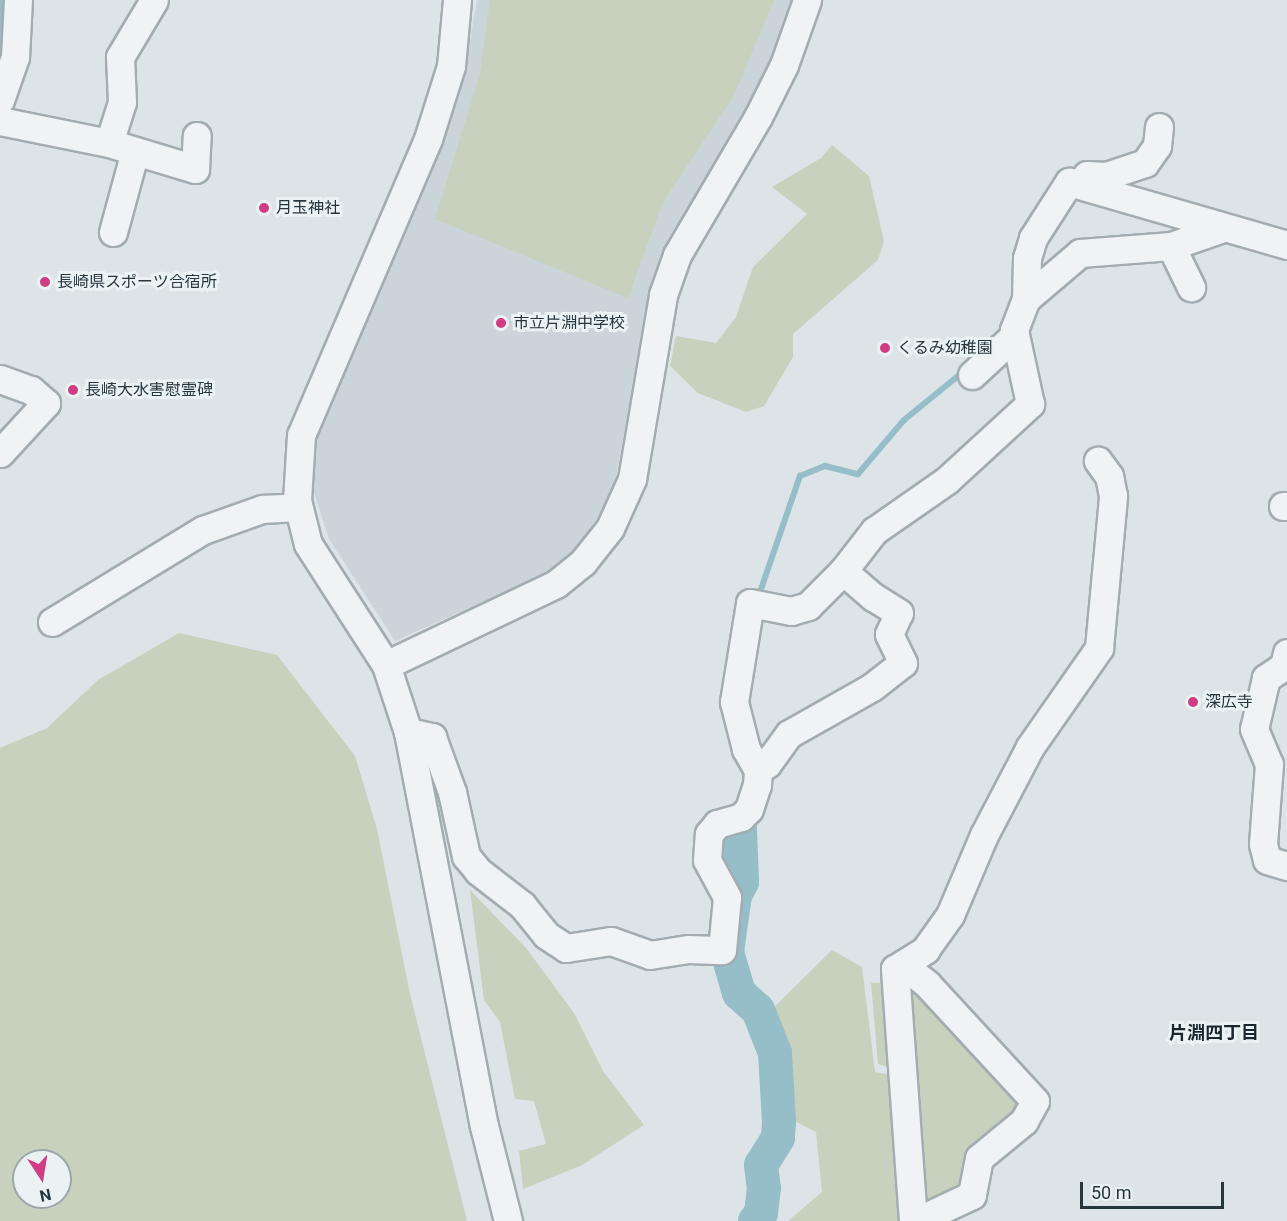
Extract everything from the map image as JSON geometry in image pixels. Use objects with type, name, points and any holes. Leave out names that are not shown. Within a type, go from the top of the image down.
[{"type":"street","points":[[0,100],[15,57],[18,0]]},
{"type":"street","points":[[109,143],[122,102],[120,57],[154,0]]},
{"type":"street","points":[[456,0],[451,66],[428,140],[301,435],[298,507],[308,544],[386,665],[408,732],[484,1126],[508,1221]]},
{"type":"street","points":[[386,665],[556,584],[583,562],[610,528],[632,479],[663,295],[677,255],[758,117],[784,65],[807,0]]},
{"type":"street","points":[[0,122],[109,143],[195,169],[197,136]]},
{"type":"street","points":[[1081,182],[1087,175],[1106,176],[1145,163],[1157,146],[1159,127]]},
{"type":"street","points":[[113,232],[135,151]]},
{"type":"street","points":[[972,375],[1014,336],[1026,299],[1027,258],[1033,238],[1069,182],[1081,182],[1117,197],[1287,245]]},
{"type":"street","points":[[1026,299],[1080,253],[1171,246],[1223,228]]},
{"type":"street","points":[[1171,246],[1191,287]]},
{"type":"street","points":[[408,732],[432,737],[452,792],[466,856],[478,871],[522,905],[546,935],[566,948],[611,942],[650,955],[689,948],[708,952],[722,950],[727,897],[706,860],[709,834],[717,824],[741,817],[749,809],[758,770],[746,749],[734,702],[750,603],[791,611],[808,606],[843,571],[874,531],[947,480],[1030,404],[1014,336]]},
{"type":"street","points":[[0,379],[31,390],[46,403],[0,453]]},
{"type":"street","points":[[903,965],[927,984],[1035,1101],[1024,1121],[979,1158],[972,1195],[915,1221],[895,969],[925,950],[950,915],[1025,755],[1099,648],[1113,496],[1109,476],[1098,461]]},
{"type":"street","points":[[52,622],[203,530],[262,509],[298,507]]},
{"type":"street","points":[[758,770],[767,764],[789,734],[872,687],[903,663],[889,634],[899,613],[873,597],[843,571]]},
{"type":"street","points":[[1287,653],[1284,666],[1266,678],[1254,729],[1269,764],[1263,844],[1267,860],[1287,866]]},
{"type":"shaded area","name":"市立片淵中学校","points":[[477,0],[793,0],[762,88],[674,230],[653,281],[613,492],[584,539],[554,570],[395,641],[329,539],[312,486],[316,438],[340,366],[464,76]]},
{"type":"green space","points":[[490,0],[774,0],[734,95],[663,202],[628,298],[435,219],[480,74]]},
{"type":"green space","points":[[832,145],[869,176],[884,241],[878,260],[793,334],[793,357],[764,406],[746,412],[698,393],[670,366],[676,336],[716,343],[736,317],[753,267],[807,214],[772,187],[821,158]]},
{"type":"green space","points":[[179,633],[277,655],[355,756],[377,829],[410,994],[467,1221],[0,1221],[0,748],[47,728],[98,680]]},
{"type":"green space","points":[[470,890],[527,949],[574,1013],[603,1071],[644,1125],[582,1165],[523,1189],[519,1151],[546,1144],[534,1101],[515,1099],[500,1022],[484,1000]]},
{"type":"green space","points":[[832,950],[862,967],[875,1072],[893,1075],[899,1221],[788,1221],[822,1192],[816,1132],[783,1115],[781,1040],[769,1012]]},
{"type":"green space","points":[[909,982],[1026,1099],[968,1190],[921,1211],[912,1074],[878,1064],[871,983]]},
{"type":"water","points":[[0,0],[10,0],[0,77]]},
{"type":"waterway","points":[[760,592],[800,476],[825,466],[858,474],[904,420],[964,371]]},
{"type":"waterway","points":[[740,829],[742,882],[735,895],[727,952],[739,993],[758,1010],[775,1053],[779,1122],[778,1138],[761,1165],[764,1188],[761,1213],[755,1221]]},
{"type":"place","name":"月玉神社","points":[[264,208]]},
{"type":"place","name":"長崎県スポーツ合宿所","points":[[45,282]]},
{"type":"place","name":"市立片淵中学校","points":[[501,323]]},
{"type":"place","name":"くるみ幼稚園","points":[[885,348]]},
{"type":"place","name":"長崎大水害慰霊碑","points":[[73,390]]},
{"type":"place","name":"深広寺","points":[[1193,702]]},
{"type":"district","name":"片淵四丁目","points":[[1214,1033]]}]
